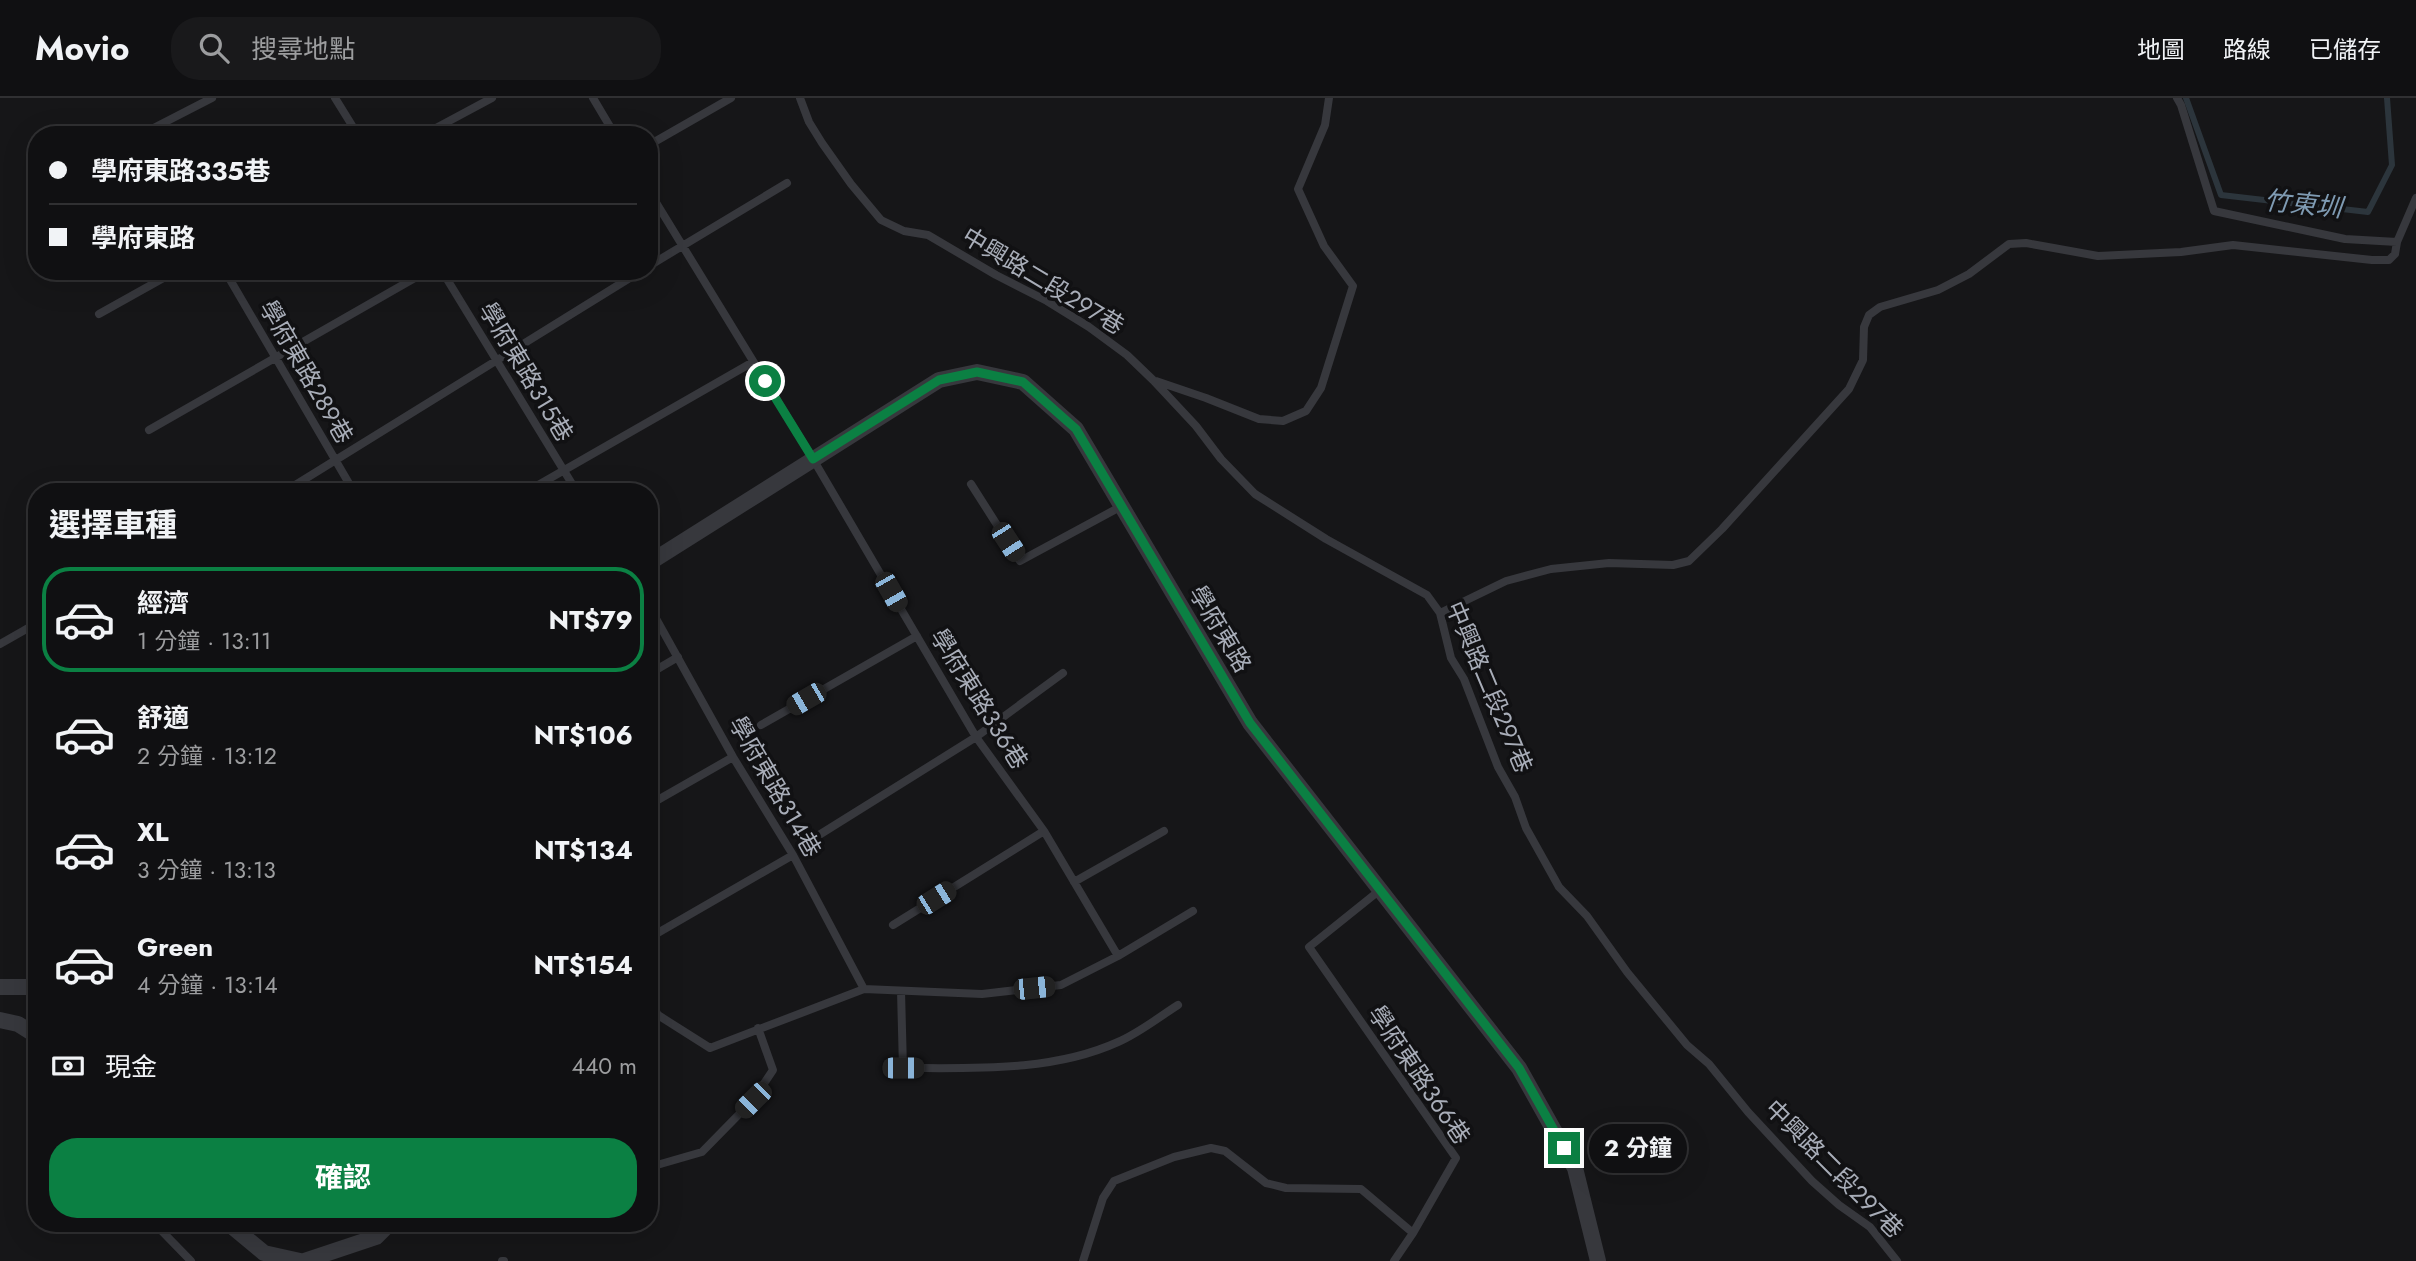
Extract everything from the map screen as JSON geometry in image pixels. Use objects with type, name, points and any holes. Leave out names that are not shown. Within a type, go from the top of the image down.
[{"type":"street","name":"學府東路","points":[[658,557],[939,380],[977,372],[1023,382],[1076,429],[1250,723],[1519,1068],[1575,1168],[1598,1261]]},
{"type":"street","points":[[0,987],[28,987]]},
{"type":"street","points":[[0,1020],[18,1024],[28,1030]]},
{"type":"street","points":[[239,1232],[264,1253],[302,1261],[376,1237],[381,1232]]},
{"type":"lane","points":[[158,126],[212,98]]},
{"type":"lane","points":[[335,98],[352,126]]},
{"type":"lane","points":[[439,126],[492,98]]},
{"type":"lane","points":[[593,98],[610,126]]},
{"type":"lane","points":[[658,140],[731,98]]},
{"type":"lane","name":"中興路二段297巷","points":[[800,98],[809,122],[822,143],[881,220],[904,232],[928,235],[1004,280],[1048,301],[1108,341],[1153,380],[1255,494],[1326,540],[1427,595],[1440,612],[1451,658],[1464,679],[1498,767],[1515,797],[1526,828],[1559,887],[1587,916],[1627,972],[1688,1045],[1709,1064],[1748,1112],[1812,1181],[1870,1227],[1897,1261]]},
{"type":"lane","points":[[1153,380],[1259,419],[1283,421],[1306,411],[1321,388],[1353,286],[1324,246],[1298,189],[1325,125],[1329,98]]},
{"type":"lane","points":[[2176,98],[2181,105],[2214,211],[2345,239],[2397,242]]},
{"type":"lane","points":[[658,261],[787,183]]},
{"type":"lane","points":[[1440,612],[1506,581],[1551,569],[1609,563],[1673,565],[1689,561],[1722,529],[1849,389],[1863,360],[1864,327],[1868,314],[1880,307],[1938,290],[1969,274],[2009,244],[2026,243],[2098,257],[2181,252],[2233,245],[2389,260],[2395,254],[2397,242],[2416,198]]},
{"type":"lane","name":"學府東路336巷","points":[[658,206],[813,459],[976,737],[1044,831],[1118,956]]},
{"type":"lane","points":[[99,314],[160,280]]},
{"type":"lane","name":"學府東路289巷","points":[[230,280],[349,483]]},
{"type":"lane","points":[[149,430],[411,280]]},
{"type":"lane","name":"學府東路315巷","points":[[448,280],[571,483]]},
{"type":"lane","points":[[298,483],[626,280]]},
{"type":"lane","points":[[541,483],[753,362]]},
{"type":"lane","points":[[971,484],[1020,561],[1121,507]]},
{"type":"lane","name":"學府東路314巷","points":[[658,622],[733,757],[793,855],[864,989]]},
{"type":"lane","points":[[0,643],[28,627]]},
{"type":"lane","points":[[761,725],[917,636]]},
{"type":"lane","points":[[658,669],[678,657]]},
{"type":"lane","points":[[819,835],[976,737],[1063,673]]},
{"type":"lane","points":[[658,800],[733,757]]},
{"type":"lane","points":[[893,925],[1044,831]]},
{"type":"lane","points":[[1074,882],[1164,831]]},
{"type":"lane","points":[[658,934],[793,855]]},
{"type":"lane","name":"學府東路366巷","points":[[1380,890],[1309,947],[1456,1158],[1413,1233]]},
{"type":"lane","points":[[658,1014],[710,1048],[864,989],[982,994],[1061,985],[1118,956],[1193,911]]},
{"type":"lane","points":[[901,991],[903,1068],[981,1068],[1061,1060],[1119,1042],[1178,1005]]},
{"type":"lane","points":[[658,1165],[702,1152],[753,1100],[773,1070],[758,1028]]},
{"type":"lane","points":[[1083,1261],[1103,1198],[1114,1181],[1174,1157],[1211,1148],[1225,1151],[1266,1183],[1286,1188],[1361,1189],[1413,1233],[1394,1261]]},
{"type":"lane","points":[[163,1232],[191,1261]]},
{"type":"waterway","name":"竹東圳","points":[[2186,98],[2221,195],[2368,212],[2392,165],[2387,98]]},
{"type":"route","points":[[765,381],[813,459],[939,380],[977,372],[1023,382],[1076,429],[1250,723],[1519,1068],[1564,1148]]}]
